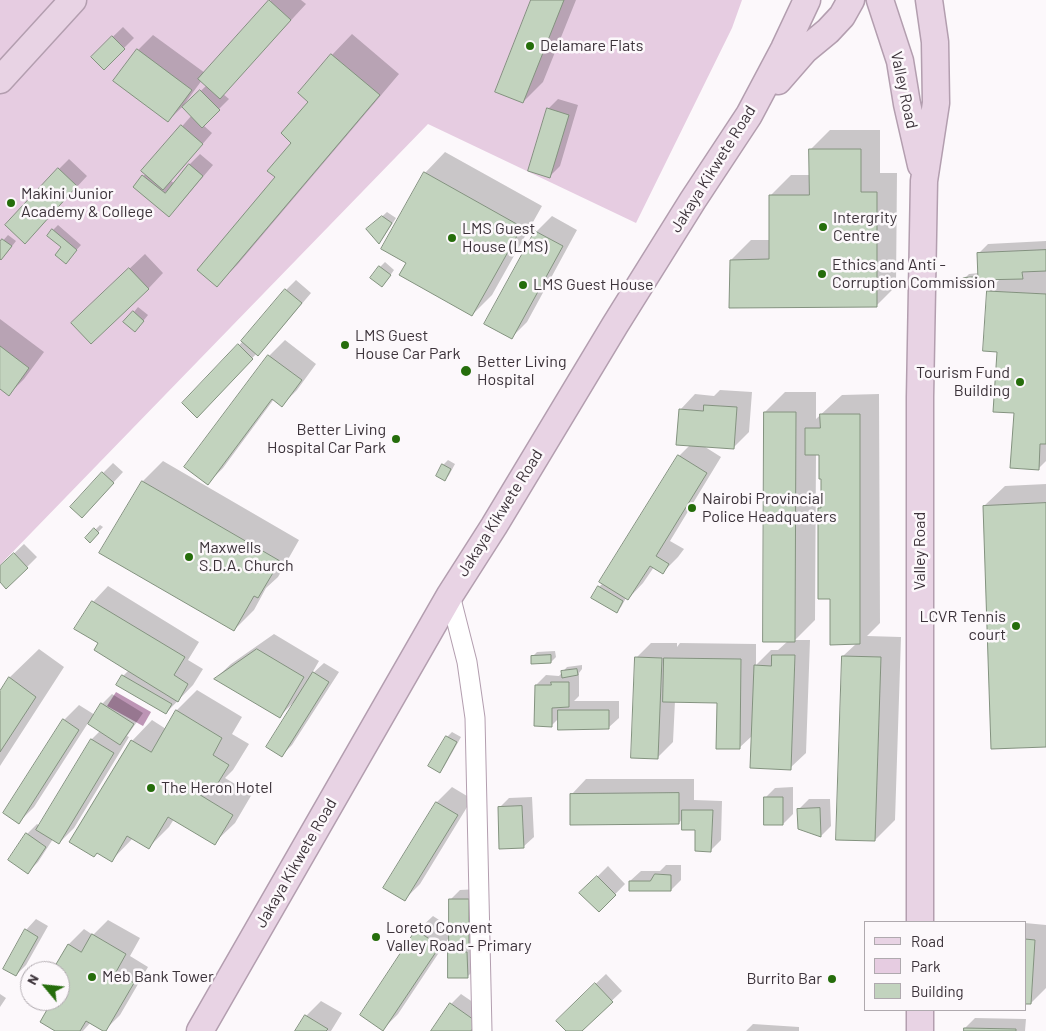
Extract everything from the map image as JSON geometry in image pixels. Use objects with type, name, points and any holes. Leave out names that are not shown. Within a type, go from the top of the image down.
[{"type":"street","points":[[0,80],[73,0]]},
{"type":"street","name":"Jakaya Kikwete Road","points":[[200,1031],[450,595],[615,324],[748,115],[784,49],[807,0]]},
{"type":"street","points":[[748,115],[805,50],[828,31],[842,16],[852,0]]},
{"type":"street","name":"Valley Road","points":[[880,0],[900,61],[907,104],[924,181]]},
{"type":"street","name":"Valley Road","points":[[920,921],[920,397],[924,181],[936,103],[935,42],[930,0]]},
{"type":"street","points":[[450,595],[467,662],[476,718],[482,1031]]},
{"type":"street","points":[[920,1011],[920,1031]]},
{"type":"green space","points":[[0,0],[742,0],[732,28],[636,223],[428,124],[0,565]]},
{"type":"shaded area","points":[[116,692],[151,712],[143,726],[107,706]]},
{"type":"building","points":[[269,0],[291,20],[220,99],[198,79]]},
{"type":"building","name":"Delamare Flats","points":[[531,0],[564,0],[523,103],[495,92]]},
{"type":"building","points":[[112,36],[125,49],[104,70],[91,57]]},
{"type":"building","points":[[137,49],[192,90],[168,122],[113,81]]},
{"type":"building","points":[[331,54],[380,95],[217,287],[197,270],[275,177],[267,171],[291,143],[281,133],[308,102],[298,93]]},
{"type":"building","points":[[200,90],[220,110],[202,128],[182,107]]},
{"type":"building","points":[[547,108],[569,115],[550,178],[528,171]]},
{"type":"building","points":[[181,125],[203,144],[163,190],[141,171]]},
{"type":"building","name":"Intergrity Centre","points":[[809,149],[861,149],[861,192],[877,192],[877,307],[729,308],[730,260],[769,259],[769,195],[809,195]]},
{"type":"building","points":[[189,164],[203,176],[169,217],[133,187],[142,175],[165,193]]},
{"type":"building","points":[[58,168],[77,186],[25,244],[5,225]]},
{"type":"building","name":"LMS Guest House (LMS)","points":[[424,172],[522,227],[472,316],[399,275],[406,263],[381,249]]},
{"type":"building","points":[[382,216],[392,223],[379,244],[366,229]]},
{"type":"building","points":[[52,229],[77,250],[66,264],[55,255],[61,247],[47,236]]},
{"type":"building","name":"LMS Guest House","points":[[535,231],[563,246],[512,339],[484,324]]},
{"type":"building","points":[[2,239],[12,246],[1,260],[0,242]]},
{"type":"building","points":[[1046,250],[1046,271],[1022,272],[1023,279],[978,280],[977,253]]},
{"type":"building","points":[[379,266],[391,275],[382,287],[370,278]]},
{"type":"building","points":[[129,268],[149,289],[91,344],[71,323]]},
{"type":"building","points":[[976,277],[978,280],[976,288],[960,288],[963,278]]},
{"type":"building","points":[[285,289],[302,303],[258,356],[241,341]]},
{"type":"building","name":"Tourism Fund Building","points":[[987,291],[1046,294],[1046,444],[1040,444],[1039,470],[1010,468],[1014,413],[993,412],[997,352],[983,351]]},
{"type":"building","points":[[133,311],[144,321],[135,332],[123,322]]},
{"type":"building","points":[[238,344],[253,359],[197,418],[182,403]]},
{"type":"building","points":[[0,346],[29,368],[9,396],[0,389]]},
{"type":"building","points":[[268,355],[302,380],[282,407],[272,399],[208,485],[184,467]]},
{"type":"building","points":[[704,405],[737,407],[734,449],[676,445],[679,409],[703,411]]},
{"type":"building","points":[[764,412],[796,412],[795,642],[763,642]]},
{"type":"building","points":[[820,414],[860,414],[860,644],[830,645],[830,599],[818,599],[818,508],[821,508],[821,479],[819,479],[819,455],[805,455],[805,428],[820,428]]},
{"type":"building","name":"Nairobi Provincial Police Headquaters","points":[[678,455],[707,473],[656,556],[669,564],[663,574],[650,566],[628,600],[599,582]]},
{"type":"building","points":[[442,464],[451,469],[445,481],[436,476]]},
{"type":"building","points":[[102,472],[114,483],[82,518],[70,507]]},
{"type":"building","name":"Maxwells S.D.A. Church","points":[[142,481],[280,561],[258,598],[254,596],[234,631],[99,553]]},
{"type":"building","name":"LCVR Tennis court","points":[[1046,503],[1046,747],[991,749],[983,506]]},
{"type":"building","points":[[94,528],[99,533],[90,543],[85,538]]},
{"type":"building","points":[[14,553],[28,568],[6,589],[0,582],[0,566]]},
{"type":"building","points":[[598,586],[623,601],[617,613],[591,598]]},
{"type":"building","points":[[92,601],[185,657],[174,675],[188,684],[178,702],[94,650],[98,643],[74,629]]},
{"type":"building","points":[[257,649],[304,677],[280,718],[214,679]]},
{"type":"building","points":[[551,655],[551,663],[531,664],[531,656]]},
{"type":"building","points":[[772,655],[795,655],[791,770],[750,768],[754,665],[771,666]]},
{"type":"building","points":[[842,656],[881,657],[875,841],[836,840]]},
{"type":"building","points":[[635,657],[662,658],[658,759],[631,758]]},
{"type":"building","points":[[664,658],[741,659],[740,749],[716,749],[717,703],[663,702]]},
{"type":"building","points":[[577,669],[578,675],[562,678],[561,671]]},
{"type":"building","points":[[313,672],[329,682],[282,757],[266,747]]},
{"type":"building","points":[[122,675],[172,704],[166,714],[116,685]]},
{"type":"building","points":[[9,677],[36,697],[0,752],[0,691]]},
{"type":"building","points":[[551,682],[569,682],[569,707],[552,708],[552,727],[534,726],[535,685],[551,685]]},
{"type":"building","points":[[101,703],[134,724],[120,745],[88,724]]},
{"type":"building","name":"The Heron Hotel","points":[[176,710],[222,738],[213,755],[229,765],[213,791],[202,785],[197,793],[233,815],[215,845],[168,817],[149,849],[127,836],[112,862],[97,853],[94,857],[69,842],[131,740],[151,752]]},
{"type":"building","points":[[558,710],[609,710],[609,729],[558,730]]},
{"type":"building","points":[[63,719],[79,730],[19,824],[3,813]]},
{"type":"building","points":[[446,736],[457,742],[440,773],[428,766]]},
{"type":"building","points":[[91,739],[114,753],[59,844],[36,830]]},
{"type":"building","points":[[679,793],[679,824],[570,825],[570,794]]},
{"type":"building","points":[[764,797],[783,797],[783,825],[764,825]]},
{"type":"building","points":[[436,802],[458,815],[405,901],[383,888]]},
{"type":"building","points":[[522,806],[524,848],[499,849],[498,807]]},
{"type":"building","points":[[820,808],[821,837],[798,829],[797,809]]},
{"type":"building","points":[[682,810],[713,810],[711,852],[695,851],[695,830],[682,830]]},
{"type":"building","points":[[26,833],[46,847],[28,874],[8,860]]},
{"type":"building","points":[[655,874],[671,875],[671,891],[629,891],[629,881],[650,881]]},
{"type":"building","points":[[597,876],[616,895],[599,912],[579,893]]},
{"type":"building","points":[[449,899],[469,899],[469,948],[449,948]]},
{"type":"building","points":[[25,929],[38,937],[24,961],[20,961],[20,969],[16,976],[3,969]]},
{"type":"building","points":[[416,930],[440,946],[383,1031],[360,1015]]},
{"type":"building","name":"Meb Bank Tower","points":[[92,934],[126,954],[116,972],[134,983],[106,1031],[86,1021],[80,1031],[55,1031],[40,1022],[46,1011],[70,1011],[70,961],[58,961],[68,944],[81,952]]},
{"type":"building","points":[[1026,939],[1035,940],[1031,1004],[1026,1004]]},
{"type":"building","points":[[448,952],[467,952],[468,978],[448,978]]},
{"type":"building","points":[[595,983],[613,1002],[582,1031],[566,1031],[556,1021]]},
{"type":"building","points":[[450,1003],[477,1022],[471,1031],[431,1031]]},
{"type":"building","points":[[305,1015],[328,1029],[326,1031],[295,1031]]},
{"type":"building","points":[[964,1028],[1016,1029],[1016,1031],[964,1031]]},
{"type":"place","name":"Delamare Flats","points":[[530,46]]},
{"type":"place","name":"Makini Junior Academy & College","points":[[11,203]]},
{"type":"place","name":"Intergrity Centre","points":[[823,227]]},
{"type":"place","name":"LMS Guest House (LMS)","points":[[452,238]]},
{"type":"place","name":"Ethics and Anti - Corruption Commission","points":[[822,274]]},
{"type":"place","name":"LMS Guest House","points":[[523,285]]},
{"type":"place","name":"LMS Guest House Car Park","points":[[345,345]]},
{"type":"place","name":"Better Living Hospital","points":[[466,371]]},
{"type":"place","name":"Tourism Fund Building","points":[[1020,382]]},
{"type":"place","name":"Better Living Hospital Car Park","points":[[396,439]]},
{"type":"place","name":"Nairobi Provincial Police Headquaters","points":[[692,508]]},
{"type":"place","name":"Maxwells S.D.A. Church","points":[[189,557]]},
{"type":"place","name":"LCVR Tennis court","points":[[1016,626]]},
{"type":"place","name":"The Heron Hotel","points":[[151,788]]},
{"type":"place","name":"Loreto Convent Valley Road - Primary","points":[[376,937]]},
{"type":"place","name":"Meb Bank Tower","points":[[92,977]]},
{"type":"place","name":"Burrito Bar","points":[[832,979]]}]
